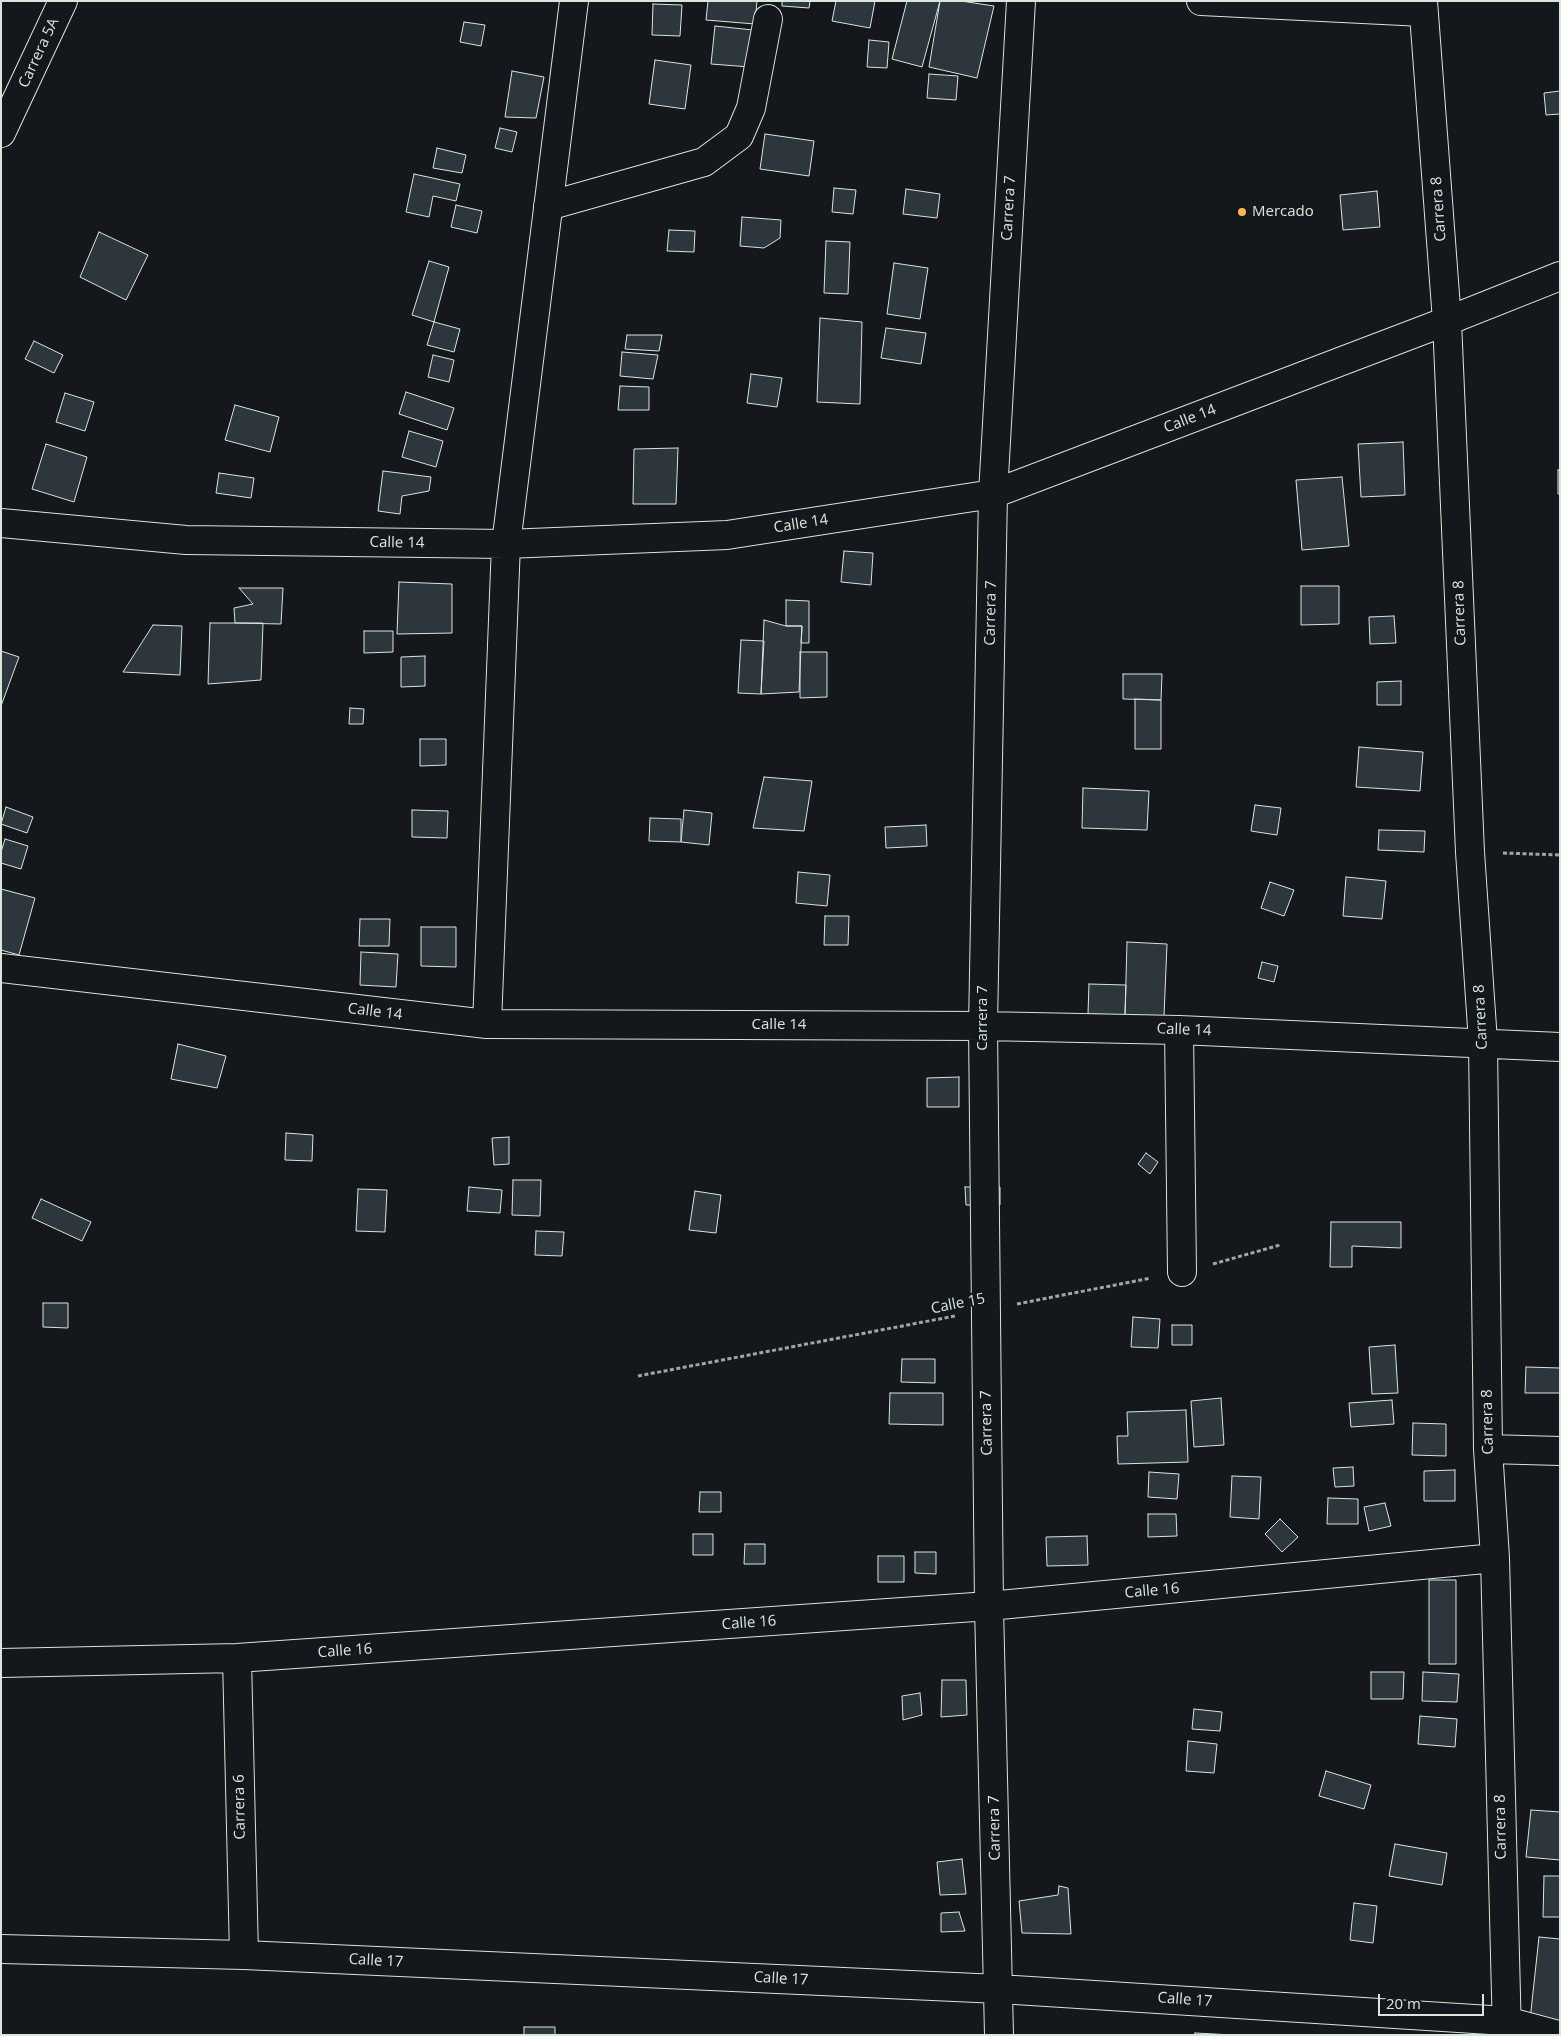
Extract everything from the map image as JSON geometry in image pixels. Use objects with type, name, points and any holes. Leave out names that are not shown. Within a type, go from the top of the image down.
[{"type":"street","name":"Carrera 5A","points":[[1,133],[63,1]]},
{"type":"street","points":[[487,1024],[506,544],[574,1]]},
{"type":"street","name":"Carrera 7","points":[[999,2035],[989,1606],[983,1026],[993,494],[1021,1]]},
{"type":"street","points":[[1201,1],[1423,7]]},
{"type":"street","name":"Carrera 8","points":[[1423,7],[1447,321],[1470,852],[1483,1042],[1488,1449],[1495,1558],[1506,2028]]},
{"type":"street","points":[[548,206],[704,162],[739,136],[751,108],[768,19]]},
{"type":"street","name":"Calle 14","points":[[1,523],[186,540],[506,544],[727,535],[993,494],[1560,276]]},
{"type":"street","name":"Calle 14","points":[[1,968],[487,1024],[983,1026],[1179,1030],[1483,1042],[1560,1047]]},
{"type":"street","points":[[1179,1030],[1182,1272]]},
{"type":"street","points":[[1488,1449],[1560,1451]]},
{"type":"street","name":"Calle 16","points":[[1,1663],[237,1658],[989,1606],[1495,1558]]},
{"type":"street","name":"Carrera 6","points":[[237,1658],[244,1955]]},
{"type":"street","name":"Calle 17","points":[[1,1949],[244,1955],[999,1989],[1506,2028],[1558,2035]]},
{"type":"path","points":[[1470,852],[1560,855]]},
{"type":"path","name":"Calle 15","points":[[638,1376],[1182,1272],[1280,1245]]},
{"type":"building","points":[[708,1],[757,1],[755,24],[706,20]]},
{"type":"building","points":[[782,1],[810,1],[809,8],[782,6]]},
{"type":"building","points":[[836,1],[875,1],[870,28],[832,21]]},
{"type":"building","points":[[907,1],[940,1],[922,67],[892,59]]},
{"type":"building","points":[[940,1],[961,1],[994,6],[977,78],[929,67]]},
{"type":"building","points":[[653,4],[682,5],[680,36],[652,35]]},
{"type":"building","points":[[464,22],[485,25],[481,46],[460,42]]},
{"type":"building","points":[[715,26],[753,30],[750,67],[711,64]]},
{"type":"building","points":[[869,40],[889,42],[887,68],[867,67]]},
{"type":"building","points":[[655,60],[691,65],[685,109],[649,104]]},
{"type":"building","points":[[512,71],[544,77],[536,118],[505,117]]},
{"type":"building","points":[[929,74],[958,76],[956,100],[927,98]]},
{"type":"building","points":[[1560,91],[1560,114],[1546,115],[1544,93]]},
{"type":"building","points":[[500,128],[517,132],[512,152],[495,148]]},
{"type":"building","points":[[765,134],[814,141],[809,176],[760,169]]},
{"type":"building","points":[[437,148],[466,155],[462,173],[433,168]]},
{"type":"building","points":[[414,174],[460,184],[456,201],[433,196],[429,217],[406,212]]},
{"type":"building","points":[[834,188],[856,190],[853,214],[832,212]]},
{"type":"building","points":[[906,189],[940,194],[937,218],[903,214]]},
{"type":"building","points":[[1377,191],[1380,227],[1343,230],[1340,195]]},
{"type":"building","points":[[456,205],[482,211],[477,233],[451,227]]},
{"type":"building","points":[[742,217],[781,220],[780,238],[764,248],[740,246]]},
{"type":"building","points":[[669,230],[695,231],[694,252],[667,251]]},
{"type":"building","points":[[99,232],[148,255],[126,300],[80,277]]},
{"type":"building","points":[[826,241],[850,242],[848,294],[824,293]]},
{"type":"building","points":[[429,261],[449,267],[434,322],[412,315]]},
{"type":"building","points":[[894,263],[928,268],[920,319],[887,314]]},
{"type":"building","points":[[820,318],[862,322],[860,404],[817,402]]},
{"type":"building","points":[[434,322],[460,329],[454,352],[427,345]]},
{"type":"building","points":[[886,328],[926,333],[921,364],[881,358]]},
{"type":"building","points":[[627,335],[662,335],[659,351],[625,349]]},
{"type":"building","points":[[34,341],[63,355],[54,373],[25,359]]},
{"type":"building","points":[[622,352],[658,355],[653,379],[620,376]]},
{"type":"building","points":[[433,355],[454,360],[449,382],[428,377]]},
{"type":"building","points":[[751,374],[782,378],[777,407],[747,403]]},
{"type":"building","points":[[620,386],[649,387],[649,410],[618,410]]},
{"type":"building","points":[[406,392],[454,408],[447,430],[399,414]]},
{"type":"building","points":[[65,393],[94,402],[85,431],[56,422]]},
{"type":"building","points":[[235,405],[279,417],[270,452],[225,440]]},
{"type":"building","points":[[409,431],[443,441],[436,467],[402,457]]},
{"type":"building","points":[[1403,442],[1405,495],[1361,497],[1358,444]]},
{"type":"building","points":[[46,444],[87,457],[74,502],[32,489]]},
{"type":"building","points":[[678,448],[676,504],[633,504],[634,449]]},
{"type":"building","points":[[1558,470],[1560,470],[1560,494],[1558,494]]},
{"type":"building","points":[[383,471],[431,477],[429,491],[402,496],[400,514],[378,511]]},
{"type":"building","points":[[219,473],[254,478],[251,498],[216,493]]},
{"type":"building","points":[[1342,477],[1349,546],[1302,550],[1296,480]]},
{"type":"building","points":[[844,551],[873,553],[871,585],[841,582]]},
{"type":"building","points":[[399,582],[452,584],[452,633],[397,634]]},
{"type":"building","points":[[1301,586],[1339,586],[1339,624],[1301,625]]},
{"type":"building","points":[[239,588],[283,588],[281,624],[235,623],[234,608],[253,604]]},
{"type":"building","points":[[786,600],[809,601],[809,643],[801,643],[802,626],[786,626]]},
{"type":"building","points":[[1394,616],[1396,643],[1370,644],[1369,617]]},
{"type":"building","points":[[764,620],[786,626],[802,626],[799,692],[761,694]]},
{"type":"building","points":[[210,623],[263,623],[261,680],[208,684]]},
{"type":"building","points":[[153,625],[182,626],[180,675],[123,672]]},
{"type":"building","points":[[364,631],[393,631],[393,652],[364,653]]},
{"type":"building","points":[[741,640],[764,641],[761,694],[738,693]]},
{"type":"building","points":[[1,651],[19,657],[1,706]]},
{"type":"building","points":[[800,652],[827,652],[827,697],[800,698]]},
{"type":"building","points":[[425,656],[425,686],[401,687],[401,657]]},
{"type":"building","points":[[1123,674],[1162,674],[1161,700],[1123,699]]},
{"type":"building","points":[[1401,681],[1401,705],[1377,705],[1377,682]]},
{"type":"building","points":[[1135,699],[1161,700],[1161,749],[1135,749]]},
{"type":"building","points":[[350,708],[364,709],[363,724],[349,724]]},
{"type":"building","points":[[420,739],[446,739],[446,765],[420,766]]},
{"type":"building","points":[[1359,747],[1423,752],[1420,791],[1356,787]]},
{"type":"building","points":[[764,777],[812,781],[804,831],[753,828]]},
{"type":"building","points":[[1083,788],[1149,791],[1147,830],[1082,828]]},
{"type":"building","points":[[1255,805],[1281,808],[1277,835],[1251,831]]},
{"type":"building","points":[[6,807],[33,817],[27,833],[1,824]]},
{"type":"building","points":[[412,810],[448,811],[447,838],[412,837]]},
{"type":"building","points":[[684,810],[712,813],[709,845],[681,842]]},
{"type":"building","points":[[650,818],[681,819],[681,842],[649,841]]},
{"type":"building","points":[[926,825],[927,846],[886,848],[885,827]]},
{"type":"building","points":[[1379,830],[1425,831],[1424,852],[1378,850]]},
{"type":"building","points":[[5,839],[28,846],[21,869],[1,863],[1,852]]},
{"type":"building","points":[[798,872],[830,875],[827,906],[796,903]]},
{"type":"building","points":[[1346,877],[1386,881],[1382,919],[1343,916]]},
{"type":"building","points":[[1270,882],[1294,890],[1284,916],[1261,908]]},
{"type":"building","points":[[1,889],[35,898],[19,955],[1,950]]},
{"type":"building","points":[[825,916],[849,916],[848,945],[824,945]]},
{"type":"building","points":[[360,919],[390,919],[389,946],[359,946]]},
{"type":"building","points":[[421,927],[456,927],[456,967],[421,966]]},
{"type":"building","points":[[1127,942],[1167,944],[1164,1016],[1125,1015]]},
{"type":"building","points":[[361,952],[398,954],[396,987],[360,985]]},
{"type":"building","points":[[1262,962],[1278,966],[1274,982],[1258,978]]},
{"type":"building","points":[[1089,984],[1126,985],[1125,1015],[1088,1014]]},
{"type":"building","points":[[178,1044],[226,1056],[217,1088],[171,1079]]},
{"type":"building","points":[[959,1077],[959,1107],[927,1107],[927,1078]]},
{"type":"building","points":[[286,1133],[313,1135],[312,1161],[285,1160]]},
{"type":"building","points":[[509,1137],[509,1164],[494,1165],[492,1138]]},
{"type":"building","points":[[1146,1153],[1158,1162],[1150,1174],[1138,1164]]},
{"type":"building","points":[[513,1180],[541,1180],[540,1216],[512,1215]]},
{"type":"building","points":[[469,1187],[502,1190],[500,1213],[467,1211]]},
{"type":"building","points":[[965,1187],[1000,1187],[1000,1205],[966,1205]]},
{"type":"building","points":[[358,1189],[387,1190],[385,1232],[356,1231]]},
{"type":"building","points":[[695,1191],[721,1195],[716,1233],[689,1230]]},
{"type":"building","points":[[41,1199],[91,1222],[82,1241],[32,1218]]},
{"type":"building","points":[[1331,1222],[1401,1222],[1401,1248],[1352,1246],[1352,1267],[1330,1267]]},
{"type":"building","points":[[536,1231],[564,1232],[562,1256],[535,1255]]},
{"type":"building","points":[[43,1303],[68,1303],[68,1328],[43,1327]]},
{"type":"building","points":[[1133,1317],[1160,1319],[1158,1348],[1131,1347]]},
{"type":"building","points":[[1172,1325],[1192,1325],[1192,1345],[1172,1345]]},
{"type":"building","points":[[1395,1345],[1398,1393],[1372,1394],[1369,1347]]},
{"type":"building","points":[[902,1359],[935,1359],[935,1383],[901,1382]]},
{"type":"building","points":[[1526,1367],[1560,1368],[1560,1393],[1525,1393]]},
{"type":"building","points":[[890,1393],[943,1393],[943,1425],[889,1424]]},
{"type":"building","points":[[1221,1398],[1224,1445],[1194,1447],[1191,1401]]},
{"type":"building","points":[[1392,1400],[1394,1424],[1351,1427],[1349,1403]]},
{"type":"building","points":[[1186,1410],[1188,1462],[1118,1464],[1117,1436],[1128,1436],[1127,1412]]},
{"type":"building","points":[[1413,1423],[1446,1424],[1446,1456],[1412,1455]]},
{"type":"building","points":[[1353,1467],[1354,1486],[1335,1487],[1333,1468]]},
{"type":"building","points":[[1455,1470],[1455,1501],[1424,1501],[1424,1471]]},
{"type":"building","points":[[1149,1472],[1179,1474],[1177,1499],[1148,1497]]},
{"type":"building","points":[[1232,1476],[1261,1477],[1259,1519],[1230,1517]]},
{"type":"building","points":[[700,1492],[721,1492],[721,1512],[699,1512]]},
{"type":"building","points":[[1328,1498],[1358,1499],[1358,1524],[1327,1524]]},
{"type":"building","points":[[1385,1503],[1391,1526],[1369,1531],[1364,1507]]},
{"type":"building","points":[[1148,1514],[1176,1514],[1177,1536],[1148,1537]]},
{"type":"building","points":[[1280,1519],[1298,1537],[1282,1552],[1265,1534]]},
{"type":"building","points":[[693,1534],[713,1534],[713,1555],[693,1555]]},
{"type":"building","points":[[1087,1536],[1088,1565],[1047,1566],[1046,1537]]},
{"type":"building","points":[[745,1544],[765,1544],[765,1564],[744,1564]]},
{"type":"building","points":[[915,1552],[936,1552],[936,1574],[915,1573]]},
{"type":"building","points":[[878,1556],[904,1556],[904,1582],[878,1582]]},
{"type":"building","points":[[1429,1580],[1456,1580],[1456,1664],[1429,1664]]},
{"type":"building","points":[[1371,1672],[1404,1672],[1403,1699],[1371,1699]]},
{"type":"building","points":[[1423,1672],[1459,1674],[1457,1702],[1422,1701]]},
{"type":"building","points":[[942,1680],[966,1680],[967,1715],[941,1717]]},
{"type":"building","points":[[920,1693],[922,1715],[903,1720],[902,1696]]},
{"type":"building","points":[[1194,1709],[1222,1712],[1220,1731],[1192,1729]]},
{"type":"building","points":[[1420,1716],[1457,1719],[1455,1747],[1418,1744]]},
{"type":"building","points":[[1188,1741],[1217,1744],[1214,1773],[1186,1771]]},
{"type":"building","points":[[1326,1771],[1371,1785],[1364,1809],[1319,1796]]},
{"type":"building","points":[[1531,1810],[1560,1812],[1560,1860],[1526,1857]]},
{"type":"building","points":[[1395,1844],[1447,1853],[1442,1885],[1389,1876]]},
{"type":"building","points":[[962,1859],[966,1894],[940,1895],[937,1862]]},
{"type":"building","points":[[1544,1876],[1560,1876],[1560,1917],[1543,1917]]},
{"type":"building","points":[[1059,1886],[1068,1888],[1071,1934],[1022,1933],[1019,1901],[1058,1895]]},
{"type":"building","points":[[1354,1903],[1377,1906],[1373,1943],[1350,1940]]},
{"type":"building","points":[[959,1912],[965,1931],[941,1932],[941,1913]]},
{"type":"building","points":[[1539,1937],[1560,1939],[1560,2023],[1530,2020]]},
{"type":"building","points":[[524,2027],[555,2027],[555,2035],[524,2035]]},
{"type":"building","points":[[1195,2033],[1233,2035],[1195,2035]]},
{"type":"place","name":"Mercado","points":[[1242,212]]}]
